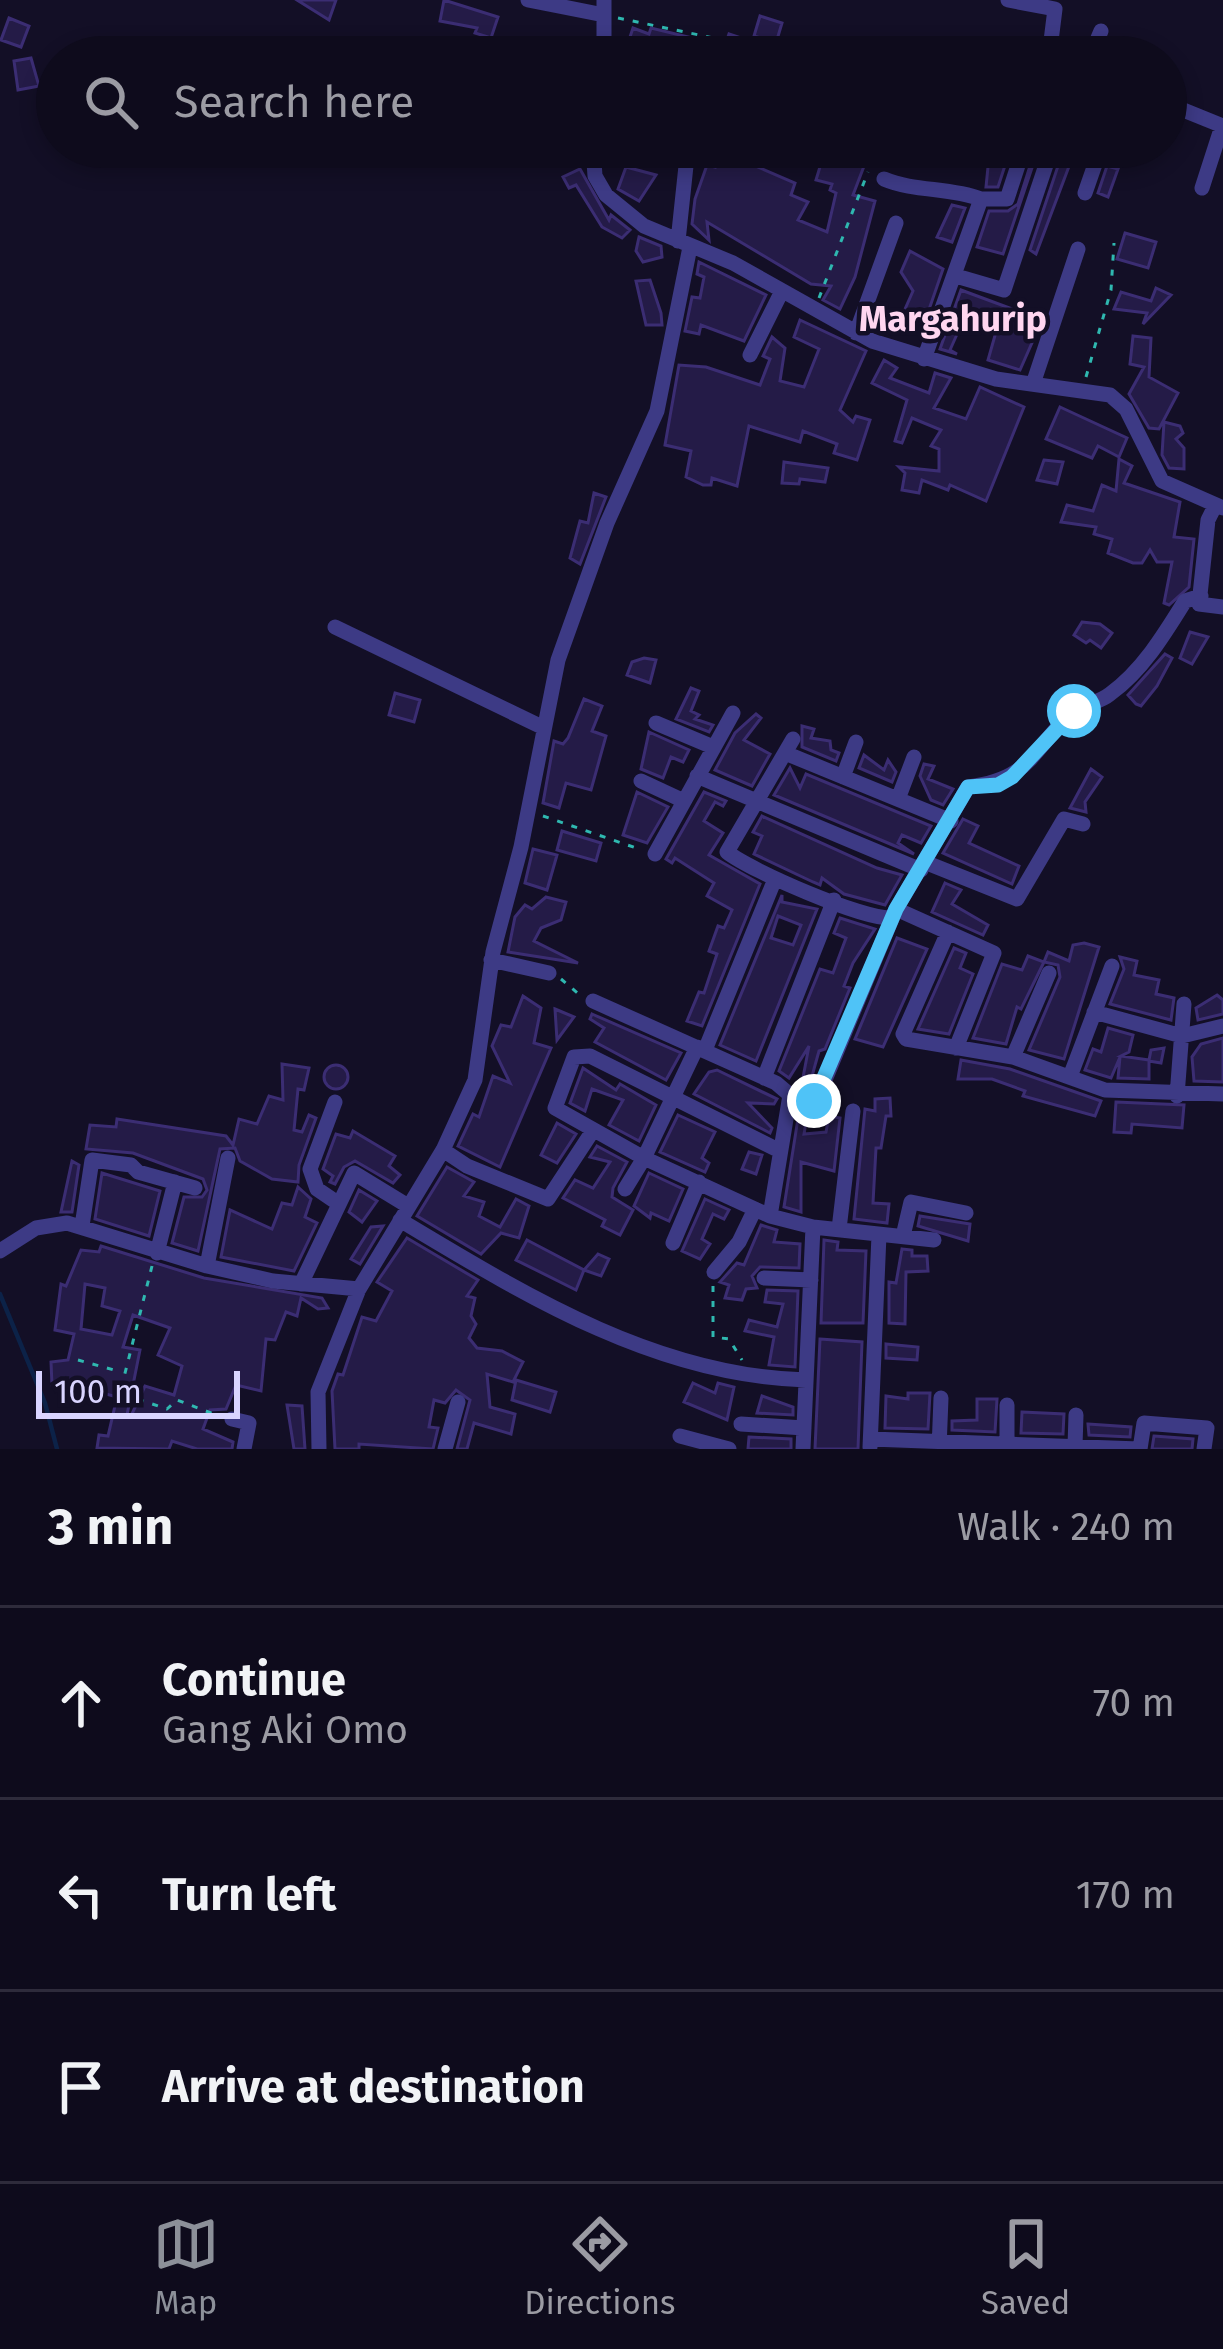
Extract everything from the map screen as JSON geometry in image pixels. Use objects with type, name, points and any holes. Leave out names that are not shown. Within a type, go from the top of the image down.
[{"type":"street","points":[[528,0],[604,7]]},
{"type":"street","points":[[1008,0],[1055,9],[1051,36]]},
{"type":"street","points":[[1100,36],[1102,31]]},
{"type":"street","points":[[1187,112],[1222,126],[1202,188]]},
{"type":"street","points":[[594,168],[616,208],[684,244],[733,262],[856,333],[924,359],[1033,384],[1110,395],[1126,409],[1162,481],[1219,507],[1208,520],[1200,600]]},
{"type":"street","points":[[319,1449],[318,1392],[359,1289],[443,1150],[478,1071],[491,959],[563,643],[657,411],[684,244],[687,168]]},
{"type":"street","points":[[884,179],[900,186],[950,188],[982,199],[1007,199],[1017,168]]},
{"type":"street","points":[[956,276],[1004,290],[1045,168]]},
{"type":"street","points":[[1085,194],[1094,168]]},
{"type":"street","points":[[924,359],[982,199]]},
{"type":"street","points":[[856,333],[896,224]]},
{"type":"street","points":[[1033,384],[1078,249]]},
{"type":"street","points":[[750,356],[781,293]]},
{"type":"street","points":[[593,1001],[764,1078],[790,1095],[807,1101],[820,1095],[894,914],[968,787],[998,785],[1012,777],[1074,711],[1123,683],[1160,641],[1185,601],[1223,607]]},
{"type":"street","points":[[335,627],[542,727]]},
{"type":"street","points":[[655,854],[733,713]]},
{"type":"street","points":[[656,723],[713,747]]},
{"type":"street","points":[[843,776],[856,742]]},
{"type":"street","points":[[951,821],[843,776],[789,746],[727,852],[775,879],[871,916],[894,914],[994,953],[956,1048]]},
{"type":"street","points":[[898,800],[914,757]]},
{"type":"street","points":[[697,776],[754,804],[1017,899],[1064,819],[1083,824]]},
{"type":"street","points":[[641,781],[684,801]]},
{"type":"street","points":[[625,1190],[701,1049],[775,879]]},
{"type":"street","points":[[764,1078],[834,900]]},
{"type":"street","points":[[948,932],[903,1034],[1012,1057],[1105,1090],[1223,1094]]},
{"type":"street","points":[[491,959],[549,973]]},
{"type":"street","points":[[1070,1074],[1112,966]]},
{"type":"street","points":[[1012,1057],[1049,973]]},
{"type":"street","points":[[1177,1096],[1184,1004]]},
{"type":"street","points":[[1094,1012],[1182,1036],[1223,1026]]},
{"type":"street","points":[[780,1151],[590,1056],[574,1057],[555,1108],[592,1132],[762,1212],[812,1227],[934,1240]]},
{"type":"street","points":[[714,1272],[762,1212],[790,1095]]},
{"type":"street","points":[[335,1102],[310,1169],[316,1189],[339,1204]]},
{"type":"street","points":[[839,1229],[853,1112]]},
{"type":"street","points":[[443,1150],[467,1166],[548,1199],[592,1132]]},
{"type":"street","points":[[207,1266],[228,1158]]},
{"type":"street","points":[[82,1226],[92,1160],[131,1165],[138,1172],[195,1188]]},
{"type":"street","points":[[302,1283],[356,1173],[404,1213],[520,1292],[584,1322],[641,1347],[742,1373],[806,1380]]},
{"type":"street","points":[[157,1252],[176,1181]]},
{"type":"street","points":[[674,1243],[699,1182]]},
{"type":"street","points":[[903,1236],[911,1202],[966,1213]]},
{"type":"street","points":[[0,1251],[53,1222],[82,1226],[207,1266],[359,1289]]},
{"type":"street","points":[[802,1449],[812,1227]]},
{"type":"street","points":[[879,1234],[870,1444],[1140,1449],[1144,1423],[1208,1428],[1204,1449]]},
{"type":"street","points":[[764,1278],[811,1280]]},
{"type":"street","points":[[939,1447],[941,1398]]},
{"type":"street","points":[[445,1449],[458,1402]]},
{"type":"street","points":[[1007,1405],[1007,1445]]},
{"type":"street","points":[[1075,1447],[1076,1415]]},
{"type":"street","points":[[232,1419],[249,1423],[244,1449]]},
{"type":"street","points":[[741,1424],[803,1428]]},
{"type":"street","points":[[680,1436],[728,1449]]},
{"type":"path","points":[[604,7],[709,36]]},
{"type":"path","points":[[814,311],[868,172]]},
{"type":"path","points":[[1082,390],[1111,290],[1114,243]]},
{"type":"path","points":[[526,811],[655,854]]},
{"type":"path","points":[[549,973],[593,1001]]},
{"type":"path","points":[[157,1252],[122,1372],[122,1396],[167,1408],[177,1400],[232,1419]]},
{"type":"path","points":[[714,1272],[713,1337],[729,1339],[737,1347],[742,1373]]},
{"type":"path","points":[[78,1360],[122,1372]]},
{"type":"building","points":[[297,0],[336,0],[329,20]]},
{"type":"building","points":[[444,0],[498,17],[492,36],[440,21]]},
{"type":"building","points":[[760,16],[782,23],[778,36],[754,36]]},
{"type":"building","points":[[9,18],[29,26],[21,47],[1,40]]},
{"type":"building","points":[[633,28],[649,34],[651,28],[684,36],[630,36]]},
{"type":"building","points":[[31,58],[36,87],[18,90],[14,61]]},
{"type":"building","points":[[626,168],[656,175],[639,201],[618,189]]},
{"type":"building","points":[[706,168],[760,168],[795,183],[791,195],[808,202],[798,220],[827,232],[836,193],[830,190],[832,184],[816,180],[820,168],[863,168],[853,195],[875,201],[855,277],[840,309],[823,300],[831,286],[811,284],[707,222],[709,240],[692,224]]},
{"type":"building","points":[[988,168],[1004,168],[998,187],[986,187]]},
{"type":"building","points":[[1032,168],[1003,254],[977,247],[989,211],[1008,211],[1018,204]]},
{"type":"building","points":[[1057,168],[1068,168],[1036,254],[1030,250]]},
{"type":"building","points":[[1106,168],[1118,169],[1108,197],[1098,193]]},
{"type":"building","points":[[580,169],[609,220],[611,215],[630,230],[622,238],[602,227],[576,185],[569,188],[563,177]]},
{"type":"building","points":[[952,205],[965,208],[952,242],[937,237]]},
{"type":"building","points":[[1125,233],[1156,242],[1148,268],[1117,259]]},
{"type":"building","points":[[639,237],[661,246],[662,257],[643,262],[636,251]]},
{"type":"building","points":[[910,251],[943,269],[924,324],[902,316],[913,291],[901,272]]},
{"type":"building","points":[[699,262],[766,295],[744,341],[701,325],[699,334],[685,331],[692,297],[700,298],[704,277],[697,274]]},
{"type":"building","points":[[650,280],[662,325],[646,325],[636,281]]},
{"type":"building","points":[[1156,288],[1171,295],[1143,324],[1147,313],[1114,309],[1121,292],[1151,301]]},
{"type":"building","points":[[961,290],[1042,320],[1020,370],[988,360],[998,325],[966,314],[950,350],[957,354],[940,349]]},
{"type":"building","points":[[800,320],[866,351],[840,410],[853,422],[856,416],[870,420],[857,460],[834,453],[837,444],[803,431],[800,442],[749,426],[737,486],[712,478],[711,485],[703,485],[686,477],[691,451],[665,445],[679,365],[706,367],[760,385],[770,359],[763,356],[772,337],[785,348],[780,381],[804,387],[819,349],[794,337]]},
{"type":"building","points":[[1133,336],[1151,338],[1149,377],[1178,393],[1159,429],[1149,428],[1129,394],[1144,367],[1130,364]]},
{"type":"building","points":[[884,360],[897,368],[890,378],[929,393],[935,373],[951,378],[934,408],[966,419],[980,387],[1024,407],[986,501],[950,485],[948,490],[922,480],[919,493],[902,490],[905,473],[899,467],[939,471],[939,449],[931,446],[941,430],[912,418],[902,443],[895,441],[907,400],[872,383]]},
{"type":"building","points":[[1060,407],[1127,438],[1119,457],[1098,446],[1092,458],[1046,439]]},
{"type":"building","points":[[1164,422],[1180,426],[1183,433],[1176,439],[1184,448],[1184,469],[1169,468],[1162,455]]},
{"type":"building","points":[[1119,459],[1132,466],[1124,483],[1180,502],[1174,537],[1194,539],[1189,587],[1169,605],[1164,603],[1172,562],[1157,562],[1150,550],[1142,563],[1133,563],[1108,553],[1112,539],[1094,534],[1096,527],[1061,522],[1067,505],[1093,511],[1102,485],[1116,491]]},
{"type":"building","points":[[1044,460],[1063,462],[1057,484],[1037,480]]},
{"type":"building","points":[[784,462],[828,468],[825,482],[782,483]]},
{"type":"building","points":[[594,493],[606,497],[580,564],[570,558],[580,521],[588,523]]},
{"type":"building","points":[[1082,622],[1100,624],[1112,633],[1101,648],[1074,635]]},
{"type":"building","points":[[1190,632],[1208,637],[1192,664],[1180,658]]},
{"type":"building","points":[[1165,654],[1172,658],[1157,686],[1141,706],[1136,704],[1128,695]]},
{"type":"building","points":[[656,660],[650,683],[627,675],[632,662]]},
{"type":"building","points":[[691,688],[699,691],[691,711],[699,715],[695,719],[713,725],[709,732],[676,719]]},
{"type":"building","points":[[395,693],[420,700],[414,722],[389,715]]},
{"type":"building","points":[[584,699],[602,706],[592,731],[606,736],[591,790],[566,783],[559,808],[543,803],[554,741],[563,744],[568,738]]},
{"type":"building","points":[[756,714],[761,718],[744,740],[770,754],[752,786],[715,770],[735,733]]},
{"type":"building","points":[[802,726],[814,729],[811,738],[830,741],[831,750],[839,753],[836,761],[802,747]]},
{"type":"building","points":[[649,732],[689,750],[683,762],[671,757],[663,778],[641,769]]},
{"type":"building","points":[[864,755],[884,770],[888,760],[896,772],[892,782],[859,768]]},
{"type":"building","points":[[924,764],[934,766],[928,779],[953,789],[943,805],[931,800],[920,776]]},
{"type":"building","points":[[790,768],[800,788],[806,774],[931,826],[921,843],[902,835],[898,843],[914,854],[774,795]]},
{"type":"building","points":[[1091,769],[1102,777],[1085,802],[1086,812],[1070,808]]},
{"type":"building","points":[[637,792],[668,807],[647,843],[623,835]]},
{"type":"building","points":[[704,792],[726,801],[723,806],[715,802],[704,821],[723,833],[709,855],[760,884],[702,1026],[687,1021],[699,992],[704,993],[717,954],[709,951],[718,926],[724,928],[732,910],[707,896],[714,883],[675,858],[672,863],[666,859]]},
{"type":"building","points":[[762,816],[902,875],[885,905],[844,894],[822,878],[820,885],[754,854],[762,836],[753,832]]},
{"type":"building","points":[[963,819],[978,826],[969,843],[1019,866],[1012,884],[943,853]]},
{"type":"building","points":[[562,831],[601,843],[596,861],[557,850]]},
{"type":"building","points":[[533,849],[557,855],[547,890],[525,883]]},
{"type":"building","points":[[945,883],[961,890],[952,904],[988,925],[983,935],[932,912]]},
{"type":"building","points":[[782,895],[782,902],[817,909],[756,1061],[720,1045]],"holes":[[[778,916],[801,925],[793,945],[771,938]]]},
{"type":"building","points":[[546,897],[566,902],[561,920],[541,928],[534,941],[578,963],[508,952],[515,917],[525,905],[532,909]]},
{"type":"building","points":[[840,918],[875,929],[853,963],[844,986],[850,988],[825,1049],[819,1051],[809,1087],[801,1088],[809,1046],[789,1078],[779,1071],[820,969],[833,973],[846,938],[834,933]]},
{"type":"building","points":[[897,938],[927,949],[883,1047],[855,1039]]},
{"type":"building","points":[[1073,945],[1099,947],[1064,1059],[1029,1050],[1060,977],[1058,965],[1044,962],[1048,952],[1069,961]]},
{"type":"building","points":[[954,948],[966,953],[960,968],[973,974],[949,1034],[918,1029]]},
{"type":"building","points":[[1028,956],[1044,962],[1021,1009],[1017,1007],[1006,1044],[973,1038],[1002,964],[1022,970]]},
{"type":"building","points":[[1120,957],[1137,961],[1134,975],[1159,980],[1156,994],[1174,998],[1171,1020],[1110,1004],[1124,969]]},
{"type":"building","points":[[1217,995],[1223,1000],[1223,1014],[1198,1020],[1196,1008]]},
{"type":"building","points":[[523,996],[541,1008],[534,1043],[551,1048],[500,1167],[458,1146],[473,1114],[479,1117],[493,1076],[510,1083],[492,1046],[501,1025],[511,1027]]},
{"type":"building","points":[[555,1009],[574,1017],[557,1040]]},
{"type":"building","points":[[592,1014],[681,1053],[666,1080],[595,1042],[604,1028],[590,1019]]},
{"type":"building","points":[[1108,1028],[1133,1035],[1129,1052],[1121,1056],[1149,1060],[1151,1050],[1164,1048],[1161,1063],[1149,1061],[1149,1079],[1118,1078],[1120,1057],[1111,1078],[1085,1070],[1093,1049],[1101,1052]]},
{"type":"building","points":[[1223,1038],[1223,1082],[1194,1081],[1192,1057],[1201,1044]]},
{"type":"building","points":[[961,1060],[1010,1069],[1101,1101],[1095,1116],[1023,1096],[1025,1091],[992,1079],[958,1079]]},
{"type":"building","points":[[282,1064],[309,1068],[304,1090],[298,1089],[294,1130],[302,1132],[309,1115],[316,1118],[299,1165],[298,1182],[272,1179],[240,1161],[235,1148],[220,1149],[198,1251],[172,1243],[184,1197],[202,1197],[207,1190],[203,1179],[133,1153],[86,1149],[90,1125],[116,1127],[117,1119],[226,1136],[233,1145],[239,1119],[257,1124],[269,1096],[283,1100]]},
{"type":"building","points":[[336,1065],[345,1068],[345,1086],[336,1089],[327,1086],[324,1077],[327,1068]]},
{"type":"building","points":[[583,1068],[616,1090],[620,1084],[656,1105],[639,1141],[609,1125],[623,1100],[592,1089],[585,1111],[570,1103]]},
{"type":"building","points":[[717,1070],[777,1099],[774,1104],[748,1103],[772,1128],[770,1133],[694,1094],[709,1072]]},
{"type":"building","points":[[890,1098],[891,1116],[886,1116],[881,1148],[876,1148],[873,1203],[889,1204],[887,1223],[854,1219],[865,1109],[875,1111],[875,1099]]},
{"type":"building","points":[[1116,1102],[1184,1105],[1182,1128],[1132,1124],[1131,1133],[1114,1132]]},
{"type":"building","points":[[808,1111],[804,1134],[826,1132],[829,1116],[840,1118],[834,1171],[801,1162],[801,1212],[784,1207],[799,1112]]},
{"type":"building","points":[[678,1115],[715,1132],[702,1158],[709,1163],[705,1172],[660,1152]]},
{"type":"building","points":[[557,1123],[576,1134],[557,1163],[541,1155]]},
{"type":"building","points":[[353,1131],[395,1156],[389,1166],[400,1175],[393,1183],[355,1161],[344,1167],[335,1184],[330,1182],[333,1176],[323,1169],[336,1134],[350,1138]]},
{"type":"building","points":[[597,1146],[627,1162],[612,1197],[633,1210],[620,1235],[602,1226],[605,1220],[563,1198],[575,1180],[593,1188],[610,1162],[590,1157]]},
{"type":"building","points":[[749,1152],[762,1155],[756,1174],[742,1169]]},
{"type":"building","points":[[72,1161],[79,1165],[72,1212],[61,1212]]},
{"type":"building","points":[[447,1167],[474,1182],[464,1196],[484,1202],[479,1216],[500,1227],[516,1199],[529,1206],[519,1238],[501,1233],[481,1254],[417,1216]]},
{"type":"building","points":[[102,1173],[160,1191],[149,1236],[95,1219]]},
{"type":"building","points":[[649,1173],[683,1189],[669,1221],[651,1213],[650,1218],[634,1206]]},
{"type":"building","points":[[298,1187],[311,1199],[305,1217],[317,1223],[294,1271],[221,1257],[230,1210],[272,1229],[282,1203],[292,1205]]},
{"type":"building","points":[[359,1190],[377,1201],[362,1222],[349,1212]]},
{"type":"building","points":[[705,1199],[729,1210],[724,1219],[713,1214],[702,1239],[710,1244],[700,1259],[682,1251]]},
{"type":"building","points":[[920,1216],[970,1224],[968,1241],[918,1226]]},
{"type":"building","points":[[761,1225],[777,1230],[774,1242],[800,1244],[799,1268],[760,1267],[752,1276],[757,1288],[746,1289],[742,1300],[725,1298],[729,1285],[720,1282],[737,1263],[744,1265]]},
{"type":"building","points":[[383,1226],[360,1264],[351,1259],[371,1227]]},
{"type":"building","points":[[407,1238],[478,1280],[467,1296],[475,1298],[471,1316],[476,1324],[469,1338],[477,1348],[502,1351],[523,1362],[513,1382],[487,1374],[490,1407],[515,1414],[511,1434],[474,1423],[467,1449],[457,1449],[470,1400],[456,1390],[445,1403],[434,1400],[429,1427],[438,1428],[433,1449],[359,1444],[359,1449],[335,1449],[332,1391],[338,1374],[343,1375],[362,1317],[376,1321],[392,1291],[377,1282]]},
{"type":"building","points":[[527,1240],[584,1270],[576,1290],[516,1260]]},
{"type":"building","points":[[824,1240],[838,1242],[837,1250],[866,1251],[863,1323],[821,1323]]},
{"type":"building","points":[[101,1246],[204,1278],[322,1298],[328,1308],[318,1309],[301,1298],[297,1316],[286,1312],[275,1340],[266,1339],[261,1391],[236,1385],[226,1409],[210,1410],[203,1429],[233,1442],[232,1449],[197,1449],[172,1441],[169,1449],[97,1448],[99,1435],[108,1436],[117,1397],[63,1382],[62,1387],[52,1385],[51,1362],[68,1360],[74,1334],[55,1330],[61,1284],[66,1286],[81,1250],[99,1252]],"holes":[[[85,1284],[105,1288],[102,1306],[120,1311],[112,1335],[81,1329]],[[133,1315],[170,1328],[158,1355],[182,1366],[174,1395],[145,1386],[131,1416],[127,1415],[140,1350],[123,1347]]]},
{"type":"building","points":[[902,1249],[912,1250],[912,1256],[927,1256],[928,1271],[906,1272],[905,1324],[889,1323],[889,1282],[896,1283]]},
{"type":"building","points":[[598,1254],[609,1259],[601,1276],[584,1270]]},
{"type":"building","points":[[767,1290],[798,1291],[795,1367],[769,1365],[774,1337],[745,1331],[749,1320],[777,1327],[783,1304],[765,1302]]},
{"type":"building","points":[[820,1339],[862,1342],[858,1449],[815,1449]]},
{"type":"building","points":[[886,1344],[918,1347],[917,1360],[886,1358]]},
{"type":"building","points":[[516,1380],[556,1392],[550,1412],[512,1400]]},
{"type":"building","points":[[693,1383],[715,1393],[718,1383],[734,1387],[727,1420],[684,1402]]},
{"type":"building","points":[[908,1393],[930,1393],[928,1429],[885,1428],[886,1396],[908,1399]]},
{"type":"building","points":[[762,1396],[793,1407],[793,1415],[757,1413]]},
{"type":"building","points":[[977,1399],[997,1399],[995,1432],[952,1430],[952,1421],[977,1420]]},
{"type":"building","points":[[287,1405],[302,1406],[305,1449],[294,1449]]},
{"type":"building","points":[[1022,1412],[1064,1414],[1063,1434],[1021,1433]]},
{"type":"building","points":[[1088,1424],[1131,1427],[1130,1437],[1089,1435]]},
{"type":"building","points":[[1154,1436],[1193,1439],[1192,1449],[1152,1449]]},
{"type":"building","points":[[749,1437],[791,1439],[791,1449],[748,1449]]},
{"type":"waterway","points":[[0,1294],[45,1403],[57,1449]]},
{"type":"district","name":"Margahurip","points":[[953,318]]},
{"type":"route","points":[[814,1101],[896,909],[968,787],[998,785],[1012,777],[1074,711]]}]
